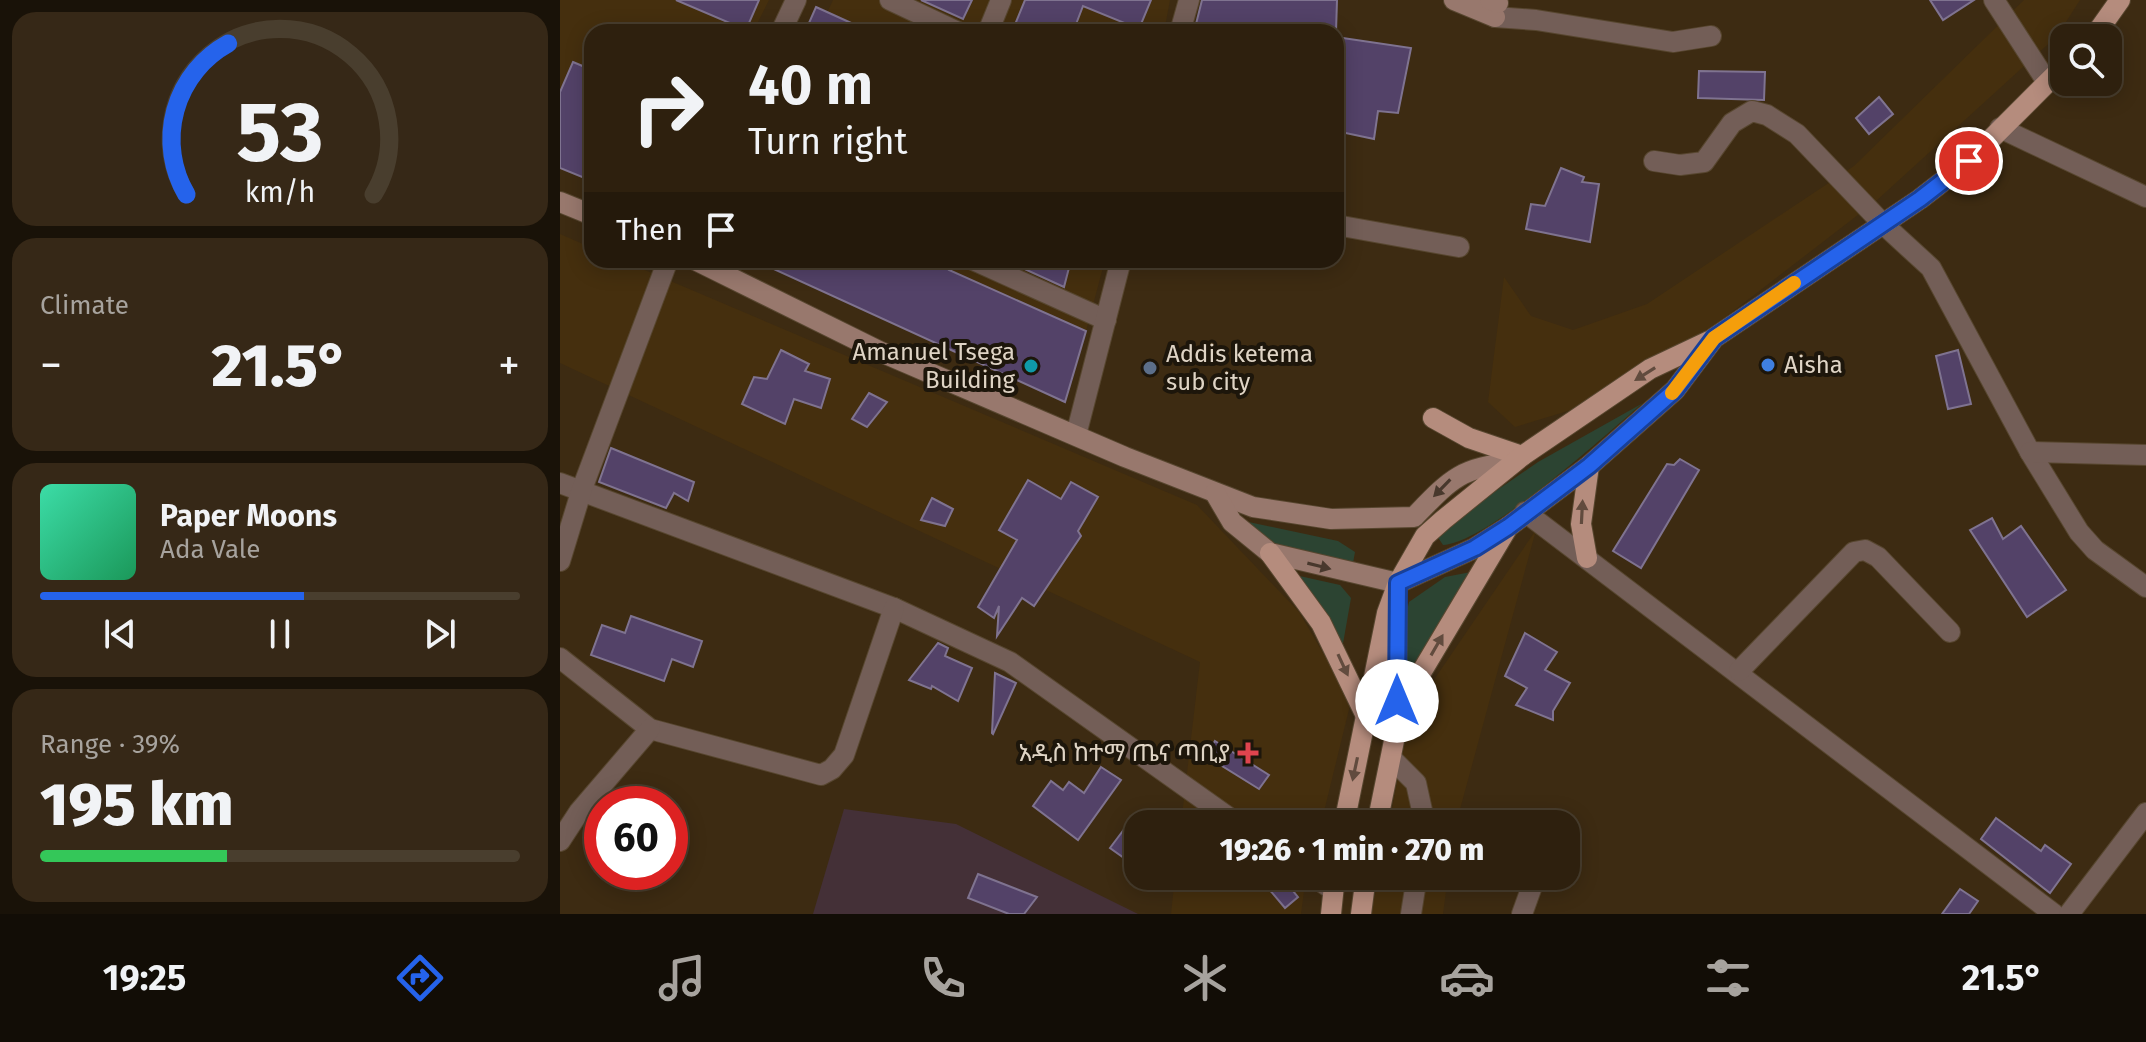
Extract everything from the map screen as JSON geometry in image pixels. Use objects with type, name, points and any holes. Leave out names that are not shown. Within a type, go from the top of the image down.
[{"type":"main road","points":[[1454,0],[1495,7]]},
{"type":"main road","points":[[2103,24],[2120,0]]},
{"type":"main road","points":[[1347,810],[1387,613],[1398,583],[1425,536],[1518,460],[1650,369],[1714,338],[1969,161],[2050,79]]},
{"type":"main road","points":[[560,202],[584,212]]},
{"type":"main road","points":[[711,268],[881,352],[1253,507],[1331,519],[1414,517],[1452,478],[1487,465],[1518,460]]},
{"type":"main road","points":[[1270,553],[1398,583],[1475,548],[1589,466],[1675,390],[1714,338]]},
{"type":"main road","points":[[1433,418],[1518,460]]},
{"type":"main road","points":[[1587,558],[1581,524],[1589,466]]},
{"type":"main road","points":[[1215,493],[1232,522],[1270,553],[1321,623],[1365,714]]},
{"type":"main road","points":[[1380,810],[1396,731],[1409,693],[1508,527]]},
{"type":"main road","points":[[1396,731],[1398,583]]},
{"type":"main road","points":[[1331,914],[1333,890]]},
{"type":"main road","points":[[1361,914],[1364,890]]},
{"type":"street","points":[[785,24],[796,0]]},
{"type":"street","points":[[890,0],[941,24]]},
{"type":"street","points":[[991,24],[1001,0]]},
{"type":"street","points":[[1182,24],[1189,0]]},
{"type":"street","points":[[1994,0],[2047,82]]},
{"type":"street","points":[[1495,7],[1536,20],[1673,42],[1711,36]]},
{"type":"street","points":[[1654,161],[1697,165],[1710,156],[1739,117],[1752,111],[1767,115],[1797,134],[1882,223],[1931,268],[2030,452],[2079,532],[2095,550],[2146,587]]},
{"type":"street","points":[[2000,128],[2146,197]]},
{"type":"street","points":[[1344,226],[1459,247]]},
{"type":"street","points":[[560,561],[582,489],[665,268]]},
{"type":"street","points":[[991,268],[1106,320]]},
{"type":"street","points":[[1076,435],[1119,268]]},
{"type":"street","points":[[2030,452],[2146,455]]},
{"type":"street","points":[[560,483],[894,608],[1034,675],[1219,810]]},
{"type":"street","points":[[1525,512],[1739,671],[2054,914]]},
{"type":"street","points":[[1739,671],[1854,552],[1865,550],[1878,557],[1950,632]]},
{"type":"street","points":[[560,658],[650,729],[821,775],[832,769],[844,755],[894,608]]},
{"type":"street","points":[[560,841],[579,812],[650,729]]},
{"type":"street","points":[[1391,758],[1416,783],[1422,810]]},
{"type":"street","points":[[2069,914],[2146,813]]},
{"type":"street","points":[[1411,914],[1415,890]]},
{"type":"street","points":[[1522,914],[1531,890]]},
{"type":"shaded area","points":[[560,0],[769,0],[757,24],[584,24],[584,179],[560,169]]},
{"type":"shaded area","points":[[833,0],[1170,0],[1166,24],[822,24]]},
{"type":"shaded area","points":[[2024,0],[2080,0],[2065,24],[2050,24],[2050,42],[1876,201],[1627,393],[1515,427],[1488,402],[1504,277],[1531,316],[1573,330],[1647,304],[1854,166]]},
{"type":"shaded area","points":[[560,234],[584,244],[584,268],[640,268],[1197,505],[1299,612],[1351,701],[1324,810],[1183,810],[1200,662],[560,363]]},
{"type":"shaded area","points":[[945,268],[1103,268],[1086,331]]},
{"type":"shaded area","points":[[1536,530],[1460,810],[1392,810],[1410,715]]},
{"type":"shaded area","points":[[844,809],[956,824],[1138,914],[813,914]]},
{"type":"shaded area","points":[[1174,890],[1304,890],[1301,914],[1171,914]]},
{"type":"shaded area","points":[[1376,890],[1446,890],[1443,914],[1371,914]]},
{"type":"green space","points":[[1643,403],[1516,508],[1463,540],[1443,545],[1435,533],[1538,462]]},
{"type":"green space","points":[[1244,521],[1338,541],[1355,552],[1353,563],[1276,552]]},
{"type":"green space","points":[[1471,572],[1405,678],[1403,630],[1409,602],[1445,577]]},
{"type":"green space","points":[[1295,575],[1340,585],[1351,598],[1341,655]]},
{"type":"building","points":[[676,0],[759,0],[749,24],[732,24]]},
{"type":"building","points":[[921,0],[972,0],[963,19]]},
{"type":"building","points":[[1025,0],[1151,0],[1141,24],[1127,24],[1083,6],[1076,24],[1015,24]]},
{"type":"building","points":[[1202,0],[1337,0],[1336,24],[1196,24]]},
{"type":"building","points":[[1930,0],[1974,0],[1943,20]]},
{"type":"building","points":[[816,7],[853,24],[809,24]]},
{"type":"building","points":[[1344,38],[1411,48],[1398,113],[1378,111],[1374,139],[1344,133]]},
{"type":"building","points":[[573,62],[584,67],[584,178],[560,168],[560,92]]},
{"type":"building","points":[[1699,71],[1765,72],[1764,100],[1698,98]]},
{"type":"building","points":[[1879,97],[1893,114],[1869,134],[1856,118]]},
{"type":"building","points":[[1561,168],[1584,177],[1582,182],[1599,184],[1590,242],[1526,229],[1531,204],[1545,206]]},
{"type":"building","name":"Amanuel Tsega Building","points":[[772,268],[950,268],[1086,331],[1065,402]]},
{"type":"building","points":[[1022,268],[1069,268],[1064,287]]},
{"type":"building","points":[[781,350],[809,364],[805,371],[830,379],[821,408],[794,399],[785,424],[742,404],[754,377],[767,379]]},
{"type":"building","points":[[1958,350],[1971,404],[1948,409],[1936,356]]},
{"type":"building","points":[[869,393],[887,402],[867,427],[852,419]]},
{"type":"building","points":[[611,448],[694,482],[688,501],[674,493],[666,508],[599,482]]},
{"type":"building","points":[[1680,459],[1699,470],[1641,568],[1613,551],[1667,464],[1674,465]]},
{"type":"building","points":[[1028,480],[1061,499],[1071,482],[1098,497],[1078,531],[1081,536],[1034,606],[1022,598],[997,636],[999,606],[994,618],[978,607],[1017,540],[999,530]]},
{"type":"building","points":[[932,498],[953,509],[945,526],[921,520]]},
{"type":"building","points":[[1992,518],[2003,539],[2021,526],[2066,590],[2027,617],[1970,530]]},
{"type":"building","points":[[631,616],[702,641],[693,667],[672,659],[664,681],[591,655],[602,625],[625,633]]},
{"type":"building","points":[[1525,633],[1557,652],[1545,670],[1570,683],[1553,711],[1553,720],[1516,705],[1527,688],[1505,676]]},
{"type":"building","points":[[938,643],[948,648],[945,656],[972,668],[958,701],[932,686],[931,689],[909,680]]},
{"type":"building","points":[[995,673],[1016,683],[993,734],[992,733]]},
{"type":"building","points":[[1215,741],[1269,775],[1259,789],[1206,756]]},
{"type":"building","points":[[1101,767],[1121,780],[1078,840],[1033,806],[1051,781],[1063,790],[1069,782],[1084,793]]},
{"type":"building","points":[[1996,818],[2041,851],[2045,845],[2071,864],[2050,893],[1981,839]]},
{"type":"building","points":[[1124,829],[1124,858],[1110,848]]},
{"type":"building","points":[[978,874],[1037,897],[1024,914],[1009,914],[968,898]]},
{"type":"building","points":[[1960,889],[1978,901],[1969,914],[1942,914]]},
{"type":"building","points":[[1270,890],[1292,890],[1298,897],[1285,908]]},
{"type":"slow traffic","points":[[1672,393],[1714,338],[1794,283]]},
{"type":"place","name":"Aisha","points":[[1768,365]]},
{"type":"place","name":"Amanuel Tsega Building","points":[[1031,366]]},
{"type":"place","name":"Addis ketema sub city","points":[[1150,368]]},
{"type":"place","name":"አዲስ ከተማ ጤና ጣቢያ","points":[[1248,753]]},
{"type":"route","points":[[1397,701],[1398,583],[1475,548],[1508,527],[1589,466],[1675,390],[1714,338],[1920,199],[1969,161]]}]
